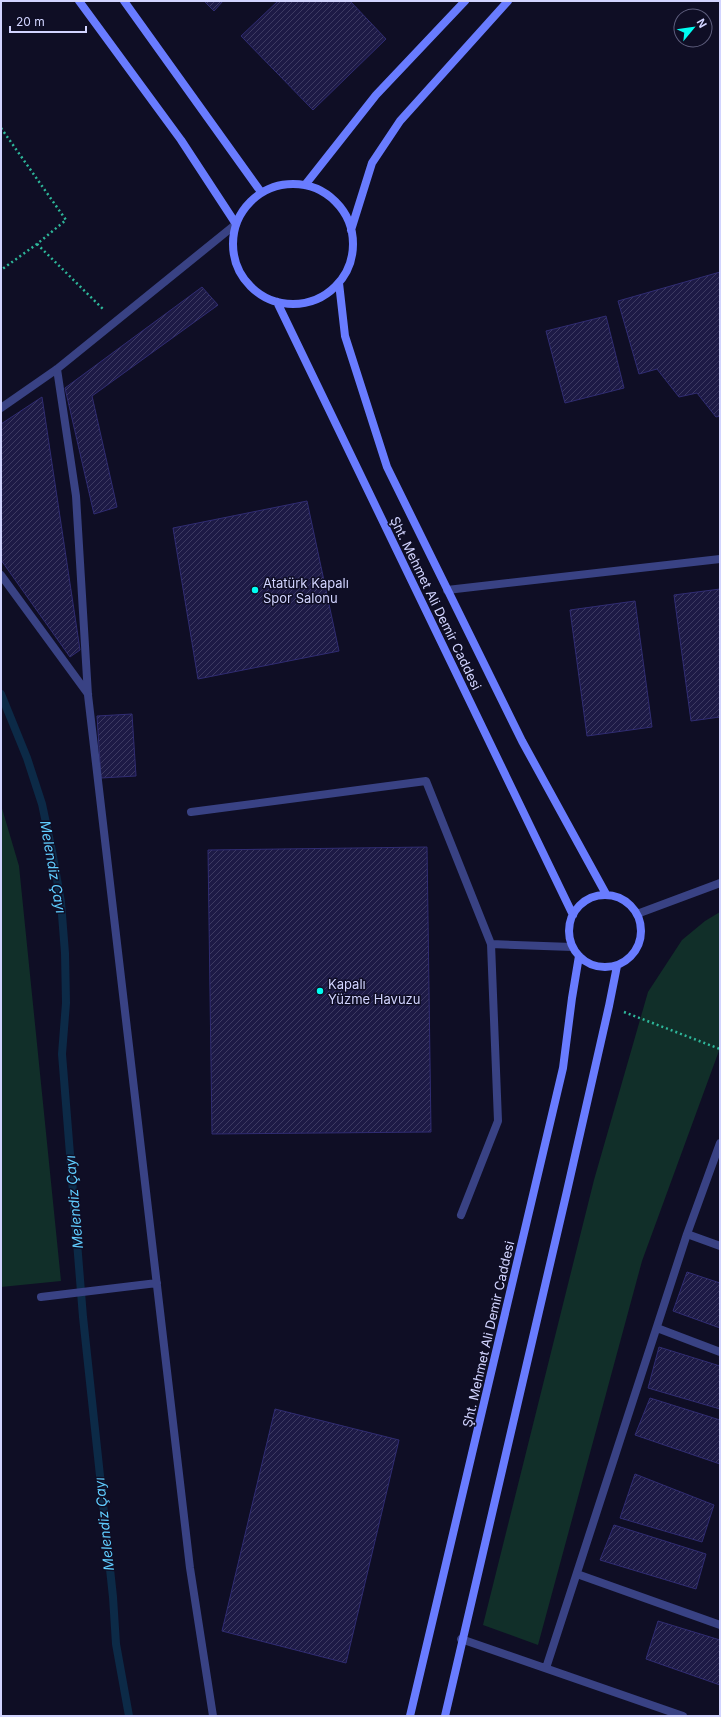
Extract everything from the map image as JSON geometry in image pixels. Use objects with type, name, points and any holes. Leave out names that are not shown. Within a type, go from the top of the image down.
[{"type":"main road","points":[[79,1],[181,140],[236,224]]},
{"type":"main road","points":[[124,1],[261,192]]},
{"type":"main road","points":[[305,185],[376,95],[465,1]]},
{"type":"main road","points":[[352,230],[372,163],[400,121],[508,1]]},
{"type":"main road","points":[[280,184],[305,185],[314,187],[330,196],[345,213],[352,230],[353,247],[347,271],[339,283],[322,297],[308,303],[277,302],[257,293],[243,278],[234,259],[233,235],[243,209],[261,192],[280,184]]},
{"type":"main road","name":"Şht. Mehmet Ali Demir Caddesi","points":[[339,283],[345,336],[386,467],[522,741],[606,894]]},
{"type":"main road","name":"Şht. Mehmet Ali Demir Caddesi","points":[[277,302],[573,915]]},
{"type":"main road","points":[[606,894],[621,898],[629,903],[637,914],[640,922],[641,937],[637,948],[629,959],[617,966],[607,967],[588,963],[579,956],[572,947],[569,935],[570,923],[578,907],[588,899],[606,894]]},
{"type":"main road","name":"Şht. Mehmet Ali Demir Caddesi","points":[[410,1716],[563,1068],[579,956]]},
{"type":"main road","points":[[445,1716],[617,966]]},
{"type":"street","points":[[1,408],[57,369],[236,224]]},
{"type":"street","points":[[57,369],[76,496],[88,695],[190,1568],[213,1716]]},
{"type":"street","points":[[447,590],[720,559]]},
{"type":"street","points":[[1,575],[88,695]]},
{"type":"street","points":[[191,812],[426,781],[491,944],[498,1121],[461,1215]]},
{"type":"street","points":[[637,914],[720,883]]},
{"type":"street","points":[[491,944],[572,947]]},
{"type":"street","points":[[546,1668],[687,1234],[720,1143]]},
{"type":"street","points":[[687,1234],[720,1246]]},
{"type":"street","points":[[41,1297],[157,1282]]},
{"type":"street","points":[[657,1328],[720,1352]]},
{"type":"street","points":[[577,1574],[720,1625]]},
{"type":"street","points":[[462,1639],[684,1716]]},
{"type":"path","points":[[1,128],[66,220],[37,244],[1,270]]},
{"type":"path","points":[[37,244],[116,321]]},
{"type":"path","points":[[609,1006],[720,1048]]},
{"type":"green space","points":[[1,805],[19,866],[61,1281],[1,1287]]},
{"type":"green space","points":[[720,912],[720,1048],[642,1261],[538,1645],[483,1625],[594,1180],[648,992],[682,940],[705,921]]},
{"type":"building","points":[[204,1],[223,1],[214,11]]},
{"type":"building","points":[[278,1],[350,1],[386,39],[313,110],[241,36]]},
{"type":"building","points":[[720,272],[720,416],[716,417],[697,393],[679,397],[657,369],[639,374],[618,301]]},
{"type":"building","points":[[202,287],[218,305],[92,396],[117,507],[94,514],[65,388]]},
{"type":"building","points":[[606,316],[624,388],[565,403],[546,331]]},
{"type":"building","points":[[42,397],[80,650],[70,657],[1,560],[1,424]]},
{"type":"building","name":"Atatürk Kapalı Spor Salonu","points":[[307,501],[339,651],[198,679],[173,528]]},
{"type":"building","points":[[720,589],[720,717],[691,721],[674,595]]},
{"type":"building","points":[[635,601],[652,727],[587,736],[570,610]]},
{"type":"building","points":[[132,714],[136,776],[101,778],[97,716]]},
{"type":"building","name":"Kapalı Yüzme Havuzu","points":[[427,847],[431,1132],[212,1134],[208,850]]},
{"type":"building","points":[[687,1272],[720,1283],[720,1328],[673,1311]]},
{"type":"building","points":[[659,1347],[720,1366],[720,1409],[648,1388]]},
{"type":"building","points":[[650,1398],[720,1420],[720,1464],[635,1435]]},
{"type":"building","points":[[275,1409],[399,1440],[346,1663],[222,1631]]},
{"type":"building","points":[[635,1474],[714,1505],[702,1542],[620,1518]]},
{"type":"building","points":[[614,1525],[706,1554],[696,1589],[600,1560]]},
{"type":"building","points":[[658,1621],[720,1640],[720,1685],[646,1659]]},
{"type":"waterway","name":"Melendiz Çayı","points":[[1,694],[27,758],[42,804],[61,902],[65,953],[66,1003],[62,1054],[83,1317],[113,1597],[116,1644],[129,1716]]},
{"type":"place","name":"Atatürk Kapalı Spor Salonu","points":[[255,590]]},
{"type":"place","name":"Kapalı Yüzme Havuzu","points":[[320,991]]}]
